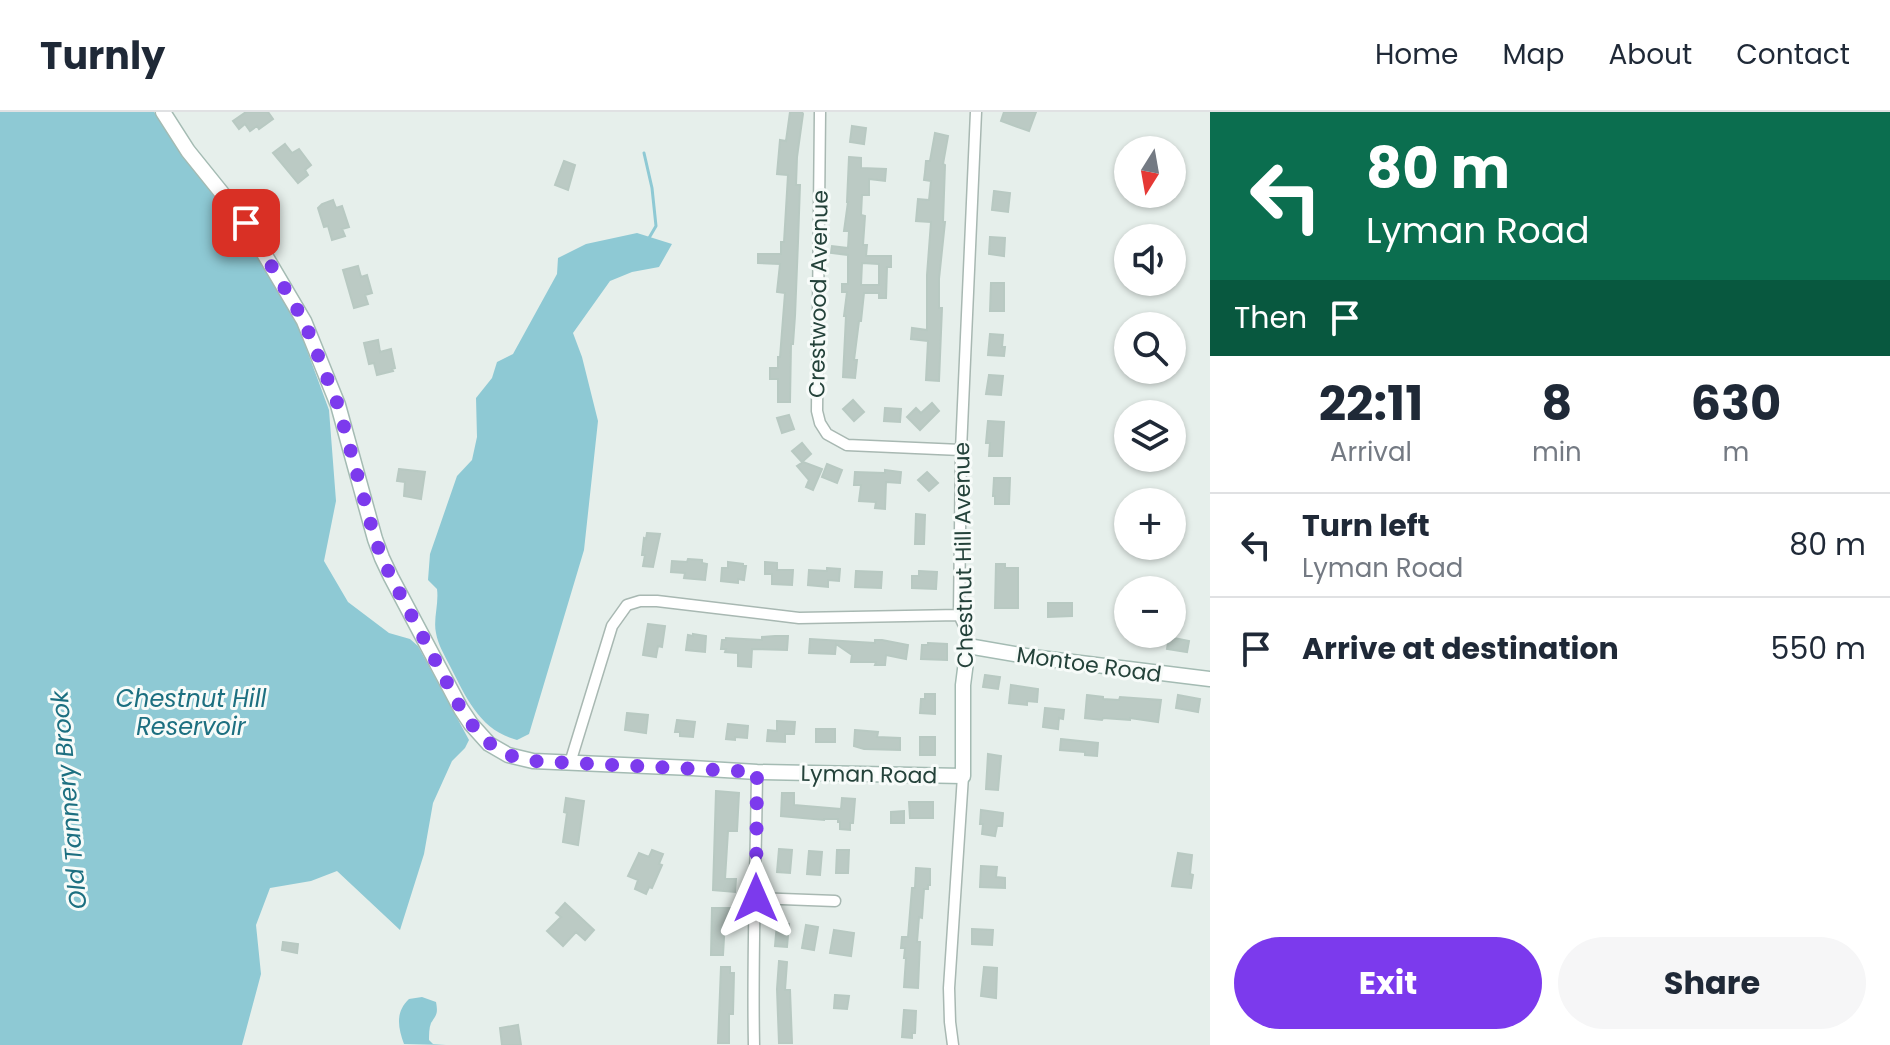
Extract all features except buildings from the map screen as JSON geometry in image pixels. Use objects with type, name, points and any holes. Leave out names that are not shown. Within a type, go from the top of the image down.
[{"type":"street","name":"Lyman Road","points":[[163,112],[188,151],[246,223],[304,321],[338,405],[382,558],[461,709],[489,744],[508,755],[533,761],[757,772],[963,776]]},
{"type":"street","name":"Crestwood Avenue","points":[[820,112],[817,411],[820,423],[827,434],[847,445],[961,450]]},
{"type":"street","name":"Chestnut Hill Avenue","points":[[953,1045],[949,988],[963,776],[963,685],[968,646],[966,630],[959,615],[961,450],[976,112]]},
{"type":"street","points":[[570,763],[612,626],[627,605],[657,601],[799,618],[959,615]]},
{"type":"street","name":"Montoe Road","points":[[968,646],[1210,679]]},
{"type":"street","points":[[754,1045],[752,960],[757,772]]},
{"type":"street","points":[[756,898],[835,901]]},
{"type":"water","name":"Chestnut Hill Reservoir","points":[[0,112],[154,112],[255,253],[297,323],[329,410],[336,501],[324,561],[348,602],[389,633],[410,639],[418,646],[469,740],[452,761],[433,803],[424,854],[400,930],[337,871],[311,881],[270,888],[256,925],[261,974],[242,1045],[0,1045]]},
{"type":"water","points":[[637,233],[672,244],[659,267],[632,272],[610,281],[573,333],[598,421],[584,550],[529,734],[517,740],[493,729],[476,712],[442,650],[435,628],[437,589],[428,580],[430,554],[457,476],[472,460],[477,437],[476,398],[492,378],[497,362],[513,354],[557,274],[558,258],[586,244]]},
{"type":"water","points":[[422,997],[436,1002],[437,1006],[429,1040],[433,1044],[446,1045],[404,1044],[399,1026],[401,1009],[409,999]]},
{"type":"waterway","points":[[644,153],[656,226],[649,238]]},
{"type":"route","points":[[246,223],[304,321],[338,405],[375,539],[391,577],[471,724],[489,744],[519,759],[757,772],[756,898]]},
{"type":"water label","name":"Old Tannery Brook","points":[[69,800]]}]
